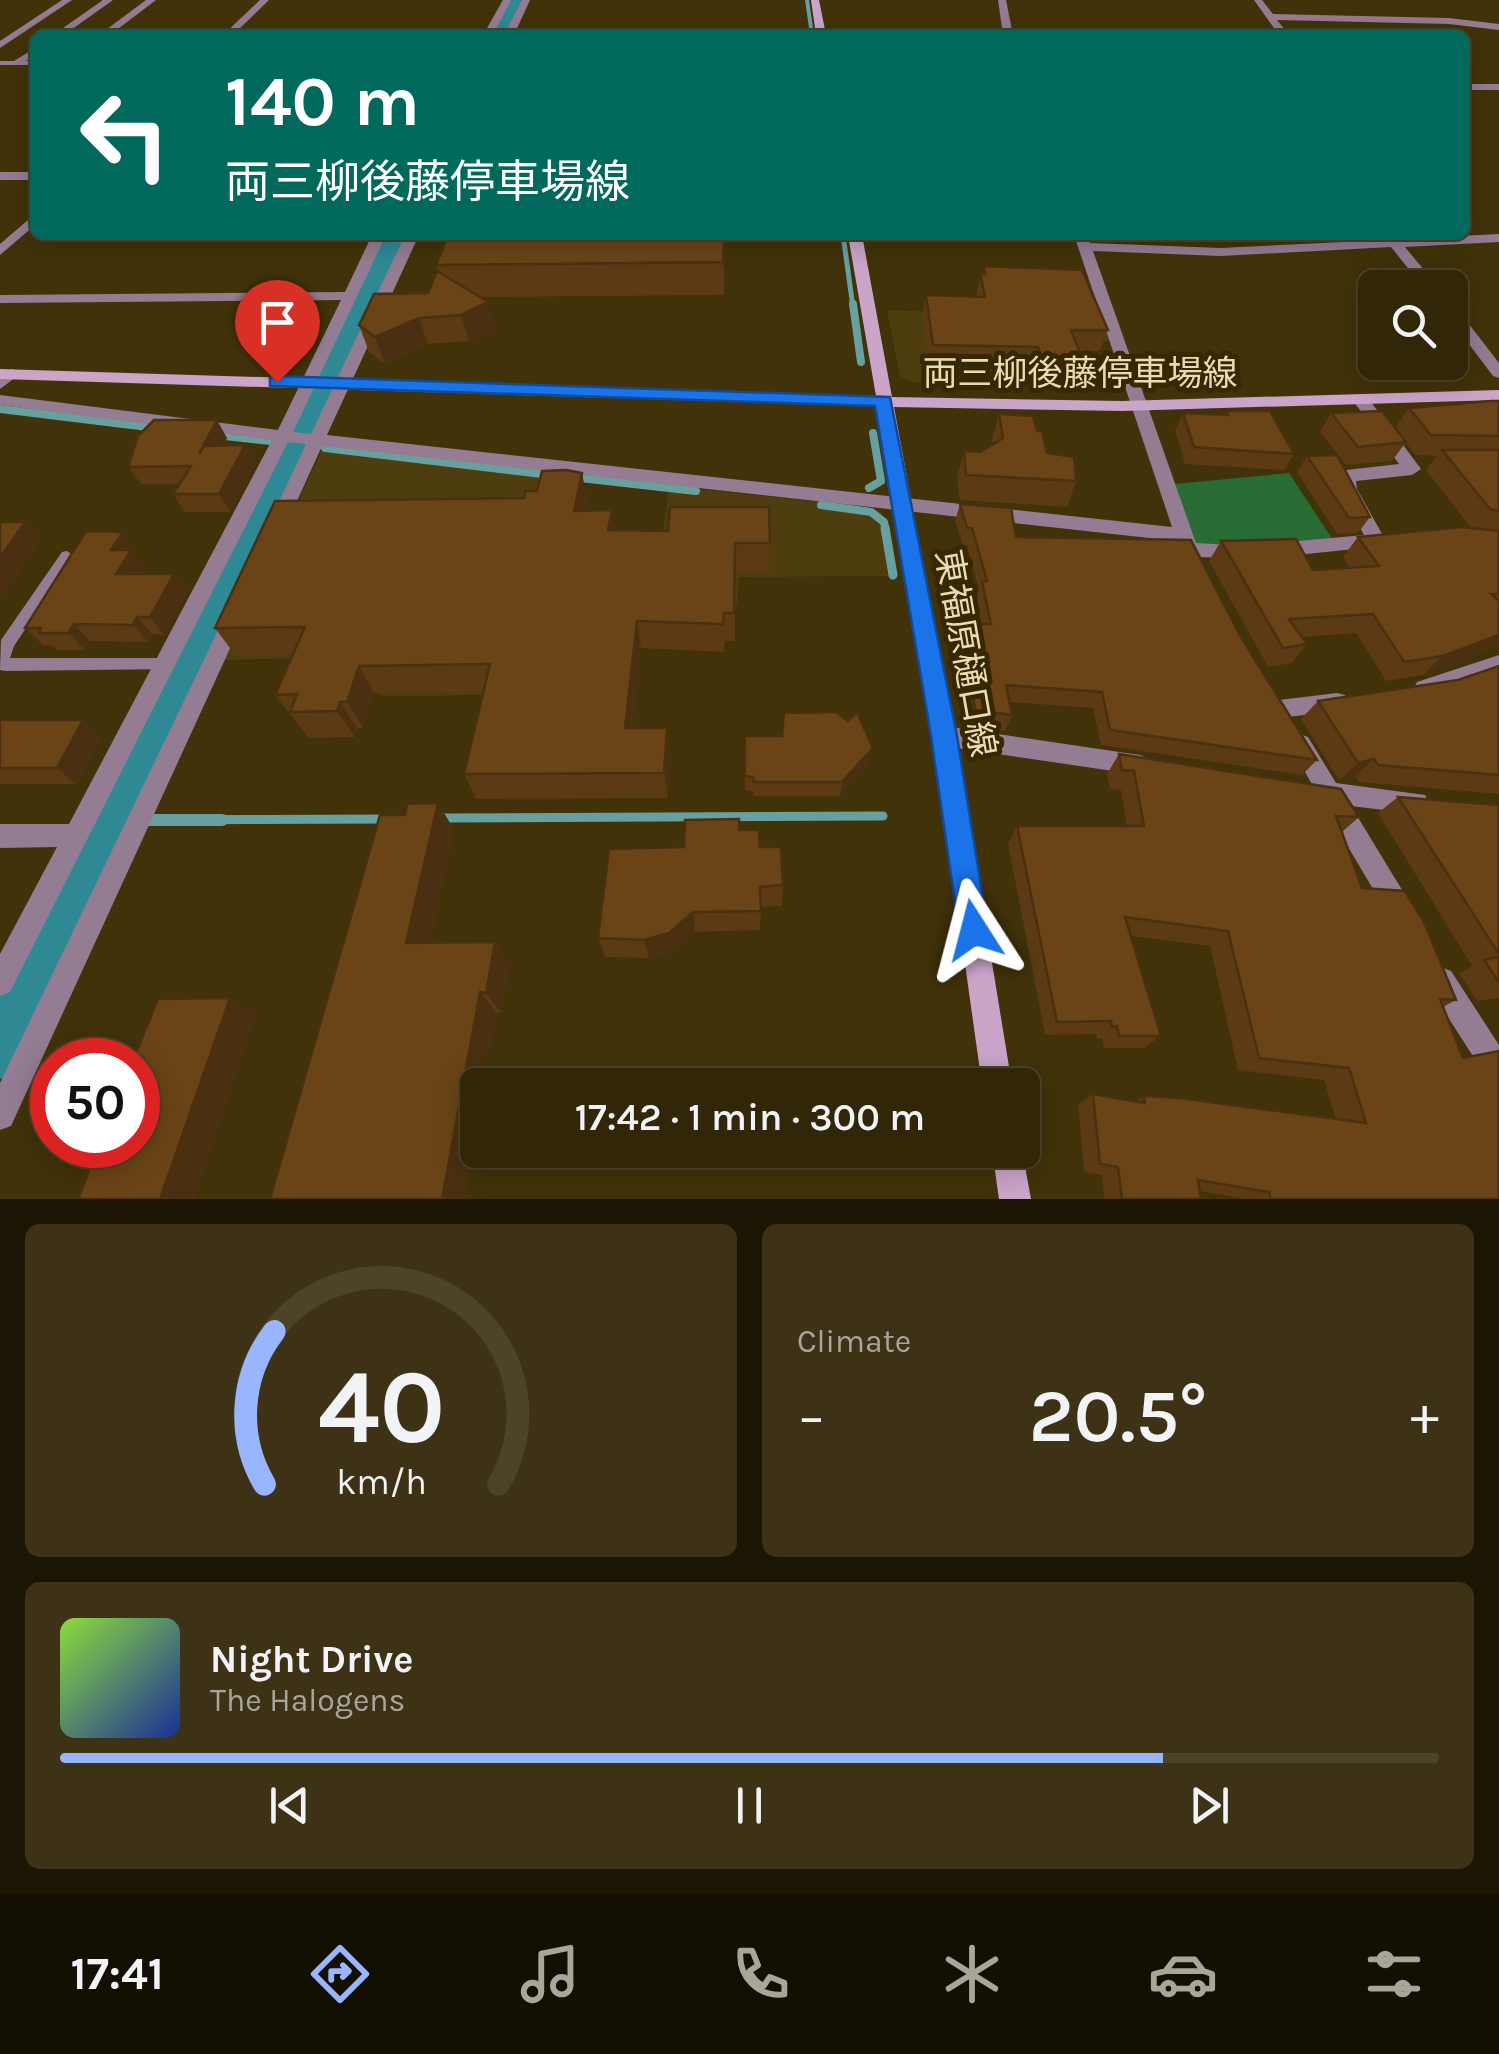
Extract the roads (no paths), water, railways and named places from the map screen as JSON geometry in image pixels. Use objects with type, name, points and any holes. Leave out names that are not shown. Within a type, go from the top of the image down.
[{"type":"main road","points":[[814,0],[819,30]]},
{"type":"main road","name":"東福原樋口線","points":[[856,240],[944,736],[994,1068]]},
{"type":"main road","name":"両三柳後藤停車場線","points":[[4,377],[1140,406],[1499,395]]},
{"type":"main road","points":[[1010,1168],[1015,1199]]},
{"type":"street","points":[[0,45],[68,0]]},
{"type":"street","points":[[65,30],[109,0]]},
{"type":"street","points":[[111,30],[152,0]]},
{"type":"street","points":[[233,30],[265,0]]},
{"type":"street","points":[[491,30],[507,0]]},
{"type":"street","points":[[511,30],[526,0]]},
{"type":"street","points":[[1002,0],[1007,30]]},
{"type":"street","points":[[1258,0],[1281,30]]},
{"type":"street","points":[[1272,17],[1449,21],[1499,28]]},
{"type":"street","points":[[17,64],[30,55]]},
{"type":"street","points":[[1470,87],[1499,86]]},
{"type":"street","points":[[0,176],[30,176]]},
{"type":"street","points":[[0,251],[30,222]]},
{"type":"street","points":[[17,234],[30,234]]},
{"type":"street","points":[[1470,238],[1499,238]]},
{"type":"street","points":[[0,982],[285,436],[347,308],[346,296],[375,240]]},
{"type":"street","points":[[271,539],[338,383],[410,240]]},
{"type":"street","points":[[1190,551],[1083,241],[1221,252],[1367,240]]},
{"type":"street","points":[[1393,240],[1417,270]]},
{"type":"street","points":[[0,299],[346,296]]},
{"type":"street","points":[[1468,333],[1499,373]]},
{"type":"street","points":[[0,400],[285,436],[902,503],[1190,551],[1330,548],[1385,540],[1348,489],[1346,476],[1412,470],[1415,464],[1362,402]]},
{"type":"street","points":[[0,1115],[248,588]]},
{"type":"street","points":[[1398,692],[1438,686],[1499,664]]},
{"type":"street","points":[[1360,698],[1274,701],[1410,928]]},
{"type":"street","points":[[944,736],[1157,768]]},
{"type":"street","points":[[1292,788],[1438,804]]},
{"type":"street","points":[[0,836],[76,835]]},
{"type":"street","points":[[1430,961],[1499,1071]]},
{"type":"lane","points":[[0,64],[30,63]]},
{"type":"lane","points":[[66,556],[7,644],[1,659],[6,665],[165,664]]},
{"type":"waterway","points":[[500,30],[515,0]]},
{"type":"waterway","points":[[807,0],[811,30]]},
{"type":"waterway","points":[[0,1040],[396,240]]},
{"type":"waterway","points":[[844,240],[853,307]]},
{"type":"waterway","points":[[853,304],[861,362]]},
{"type":"waterway","points":[[0,409],[156,428]]},
{"type":"waterway","points":[[869,488],[881,481],[873,433]]},
{"type":"waterway","points":[[216,435],[270,441]]},
{"type":"waterway","points":[[325,448],[550,475]]},
{"type":"waterway","points":[[571,477],[696,491]]},
{"type":"waterway","points":[[821,505],[871,512],[884,522],[886,531]]},
{"type":"waterway","points":[[885,528],[893,575]]},
{"type":"waterway","points":[[436,818],[883,816]]},
{"type":"waterway","points":[[222,820],[110,820],[391,819]]}]
